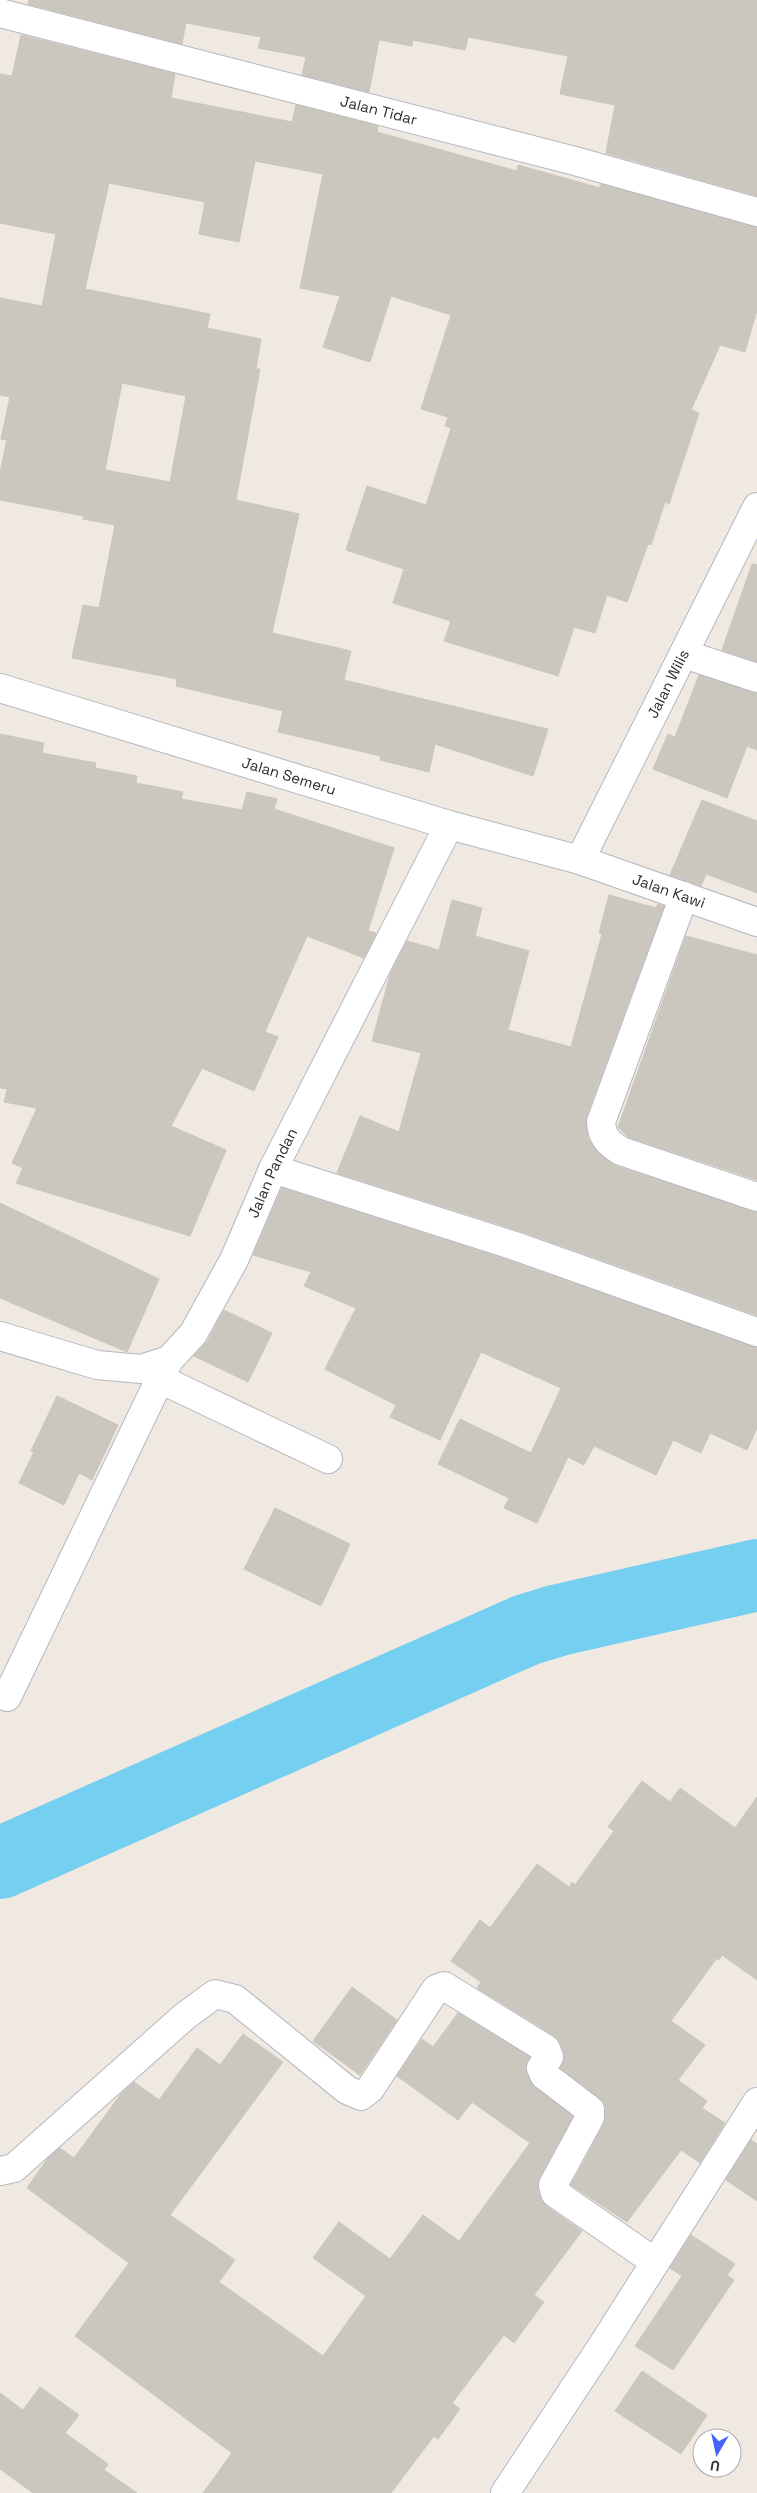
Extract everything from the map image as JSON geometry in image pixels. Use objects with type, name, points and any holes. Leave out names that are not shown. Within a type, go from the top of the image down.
[{"type":"street","name":"Jalan Tidar","points":[[0,13],[575,161],[757,212]]},
{"type":"street","name":"Jalan Wilis","points":[[580,860],[757,507]]},
{"type":"street","points":[[684,654],[757,678]]},
{"type":"street","name":"Jalan Semeru","points":[[0,688],[449,825],[580,860]]},
{"type":"street","name":"Jalan Pandan","points":[[0,1336],[97,1365],[164,1369],[193,1334],[234,1260],[272,1169],[449,825]]},
{"type":"street","name":"Jalan Kawi","points":[[580,860],[757,922]]},
{"type":"street","points":[[684,896],[601,1122],[602,1134],[609,1144],[621,1151],[757,1197]]},
{"type":"street","points":[[272,1169],[514,1246],[757,1332]]},
{"type":"street","points":[[7,1697],[164,1369],[328,1459]]},
{"type":"street","points":[[0,2170],[14,2168],[185,2016],[215,1994],[236,1999],[348,2090],[361,2096],[370,2088],[436,1988],[444,1986],[546,2049],[548,2057],[541,2068],[544,2075],[590,2110],[590,2117],[553,2185],[555,2194],[655,2262]]},
{"type":"street","points":[[505,2493],[757,2102]]},
{"type":"building","points":[[29,0],[757,0],[757,196],[606,153],[615,105],[560,94],[568,56],[468,37],[465,50],[413,40],[412,46],[379,40],[369,92],[302,75],[306,57],[258,48],[261,37],[186,23],[182,44],[28,4]]},
{"type":"building","points":[[21,35],[175,74],[171,98],[292,122],[296,105],[378,126],[377,132],[517,171],[518,165],[600,188],[600,184],[757,227],[757,310],[745,352],[720,345],[691,410],[699,413],[669,504],[665,502],[651,545],[648,544],[627,602],[607,595],[595,633],[574,627],[558,676],[444,641],[451,621],[393,603],[404,569],[346,550],[367,486],[426,505],[451,428],[445,426],[448,417],[421,409],[451,315],[391,296],[370,362],[323,347],[340,296],[300,288],[323,174],[255,161],[239,242],[199,234],[205,202],[109,183],[85,289],[210,314],[207,328],[261,339],[256,369],[260,369],[236,500],[299,514],[272,633],[351,651],[344,680],[548,729],[533,776],[435,744],[429,772],[380,760],[381,756],[278,732],[283,711],[176,686],[177,679],[72,658],[83,605],[99,608],[115,525],[83,519],[84,516],[0,500],[0,472],[7,440],[1,439],[10,397],[0,395],[0,298],[42,306],[56,234],[0,223],[0,74],[12,76]],"holes":[[[122,383],[186,396],[170,482],[105,470]]]},
{"type":"building","points":[[752,564],[757,565],[757,662],[722,650]]},
{"type":"building","points":[[699,675],[757,693],[757,750],[747,746],[727,798],[653,769],[668,734],[675,737]]},
{"type":"building","points":[[0,734],[44,743],[42,753],[96,763],[95,768],[137,776],[136,783],[183,792],[181,799],[242,810],[247,792],[277,799],[274,809],[394,848],[368,931],[376,933],[364,958],[307,936],[265,1032],[278,1037],[254,1091],[202,1068],[171,1126],[226,1150],[190,1236],[16,1183],[23,1168],[12,1163],[37,1108],[4,1102],[7,1089],[0,1088]]},
{"type":"building","points":[[702,800],[757,821],[757,893],[706,874],[701,886],[670,875]]},
{"type":"building","points":[[609,895],[656,908],[658,904],[664,906],[586,1117],[588,1138],[598,1153],[616,1166],[757,1212],[757,1315],[520,1231],[337,1173],[360,1116],[399,1132],[421,1053],[372,1041],[390,975],[407,941],[439,950],[452,900],[482,908],[475,936],[529,951],[508,1030],[571,1047],[602,934],[599,933]]},
{"type":"building","points":[[686,936],[757,955],[757,1180],[628,1137],[618,1127]]},
{"type":"building","points":[[282,1188],[510,1261],[757,1347],[757,1428],[747,1450],[710,1433],[701,1453],[673,1440],[656,1475],[594,1446],[584,1465],[568,1457],[537,1523],[504,1508],[509,1498],[438,1464],[460,1419],[531,1453],[561,1388],[481,1352],[440,1440],[390,1417],[396,1405],[325,1369],[356,1308],[304,1286],[311,1272],[253,1255]]},
{"type":"building","points":[[0,1203],[159,1279],[127,1352],[0,1298]]},
{"type":"building","points":[[224,1310],[272,1333],[248,1382],[194,1356],[207,1342]]},
{"type":"building","points":[[57,1396],[118,1425],[92,1480],[79,1473],[64,1505],[19,1483],[34,1452],[31,1451]]},
{"type":"building","points":[[275,1508],[350,1544],[321,1606],[244,1569]]},
{"type":"building","points":[[642,1781],[670,1802],[680,1788],[735,1828],[757,1797],[757,1980],[722,1955],[719,1960],[717,1958],[671,2021],[705,2045],[678,2080],[707,2101],[702,2108],[725,2123],[700,2163],[681,2150],[627,2222],[571,2185],[604,2124],[606,2110],[604,2103],[560,2068],[564,2060],[564,2052],[555,2036],[477,1988],[481,1982],[451,1961],[480,1920],[490,1928],[537,1864],[569,1887],[572,1882],[575,1885],[614,1831],[608,1827]]},
{"type":"building","points":[[352,1987],[397,2020],[360,2075],[313,2041]]},
{"type":"building","points":[[458,2013],[530,2057],[525,2067],[530,2082],[573,2116],[539,2178],[538,2189],[546,2206],[582,2231],[534,2295],[544,2302],[514,2343],[504,2335],[452,2403],[460,2409],[438,2439],[434,2436],[391,2493],[203,2493],[232,2453],[75,2336],[129,2263],[27,2188],[48,2158],[60,2148],[74,2158],[121,2094],[134,2082],[159,2100],[197,2048],[220,2065],[243,2034],[283,2062],[170,2215],[235,2260],[219,2282],[323,2356],[366,2296],[313,2258],[339,2222],[390,2259],[423,2215],[459,2241],[530,2143],[472,2102],[458,2120],[397,2076],[422,2039],[433,2047]]},
{"type":"building","points":[[751,2140],[757,2144],[757,2201],[726,2180]]},
{"type":"building","points":[[691,2235],[735,2264],[727,2275],[734,2280],[673,2370],[635,2346],[682,2276],[670,2268]]},
{"type":"building","points":[[642,2371],[707,2415],[698,2428],[692,2428],[692,2438],[681,2454],[615,2411]]},
{"type":"building","points":[[40,2387],[79,2415],[65,2433],[108,2464],[104,2470],[137,2493],[33,2493],[0,2469],[0,2393],[23,2410]]},
{"type":"waterway","points":[[0,1863],[526,1630],[559,1620],[757,1575]]}]
